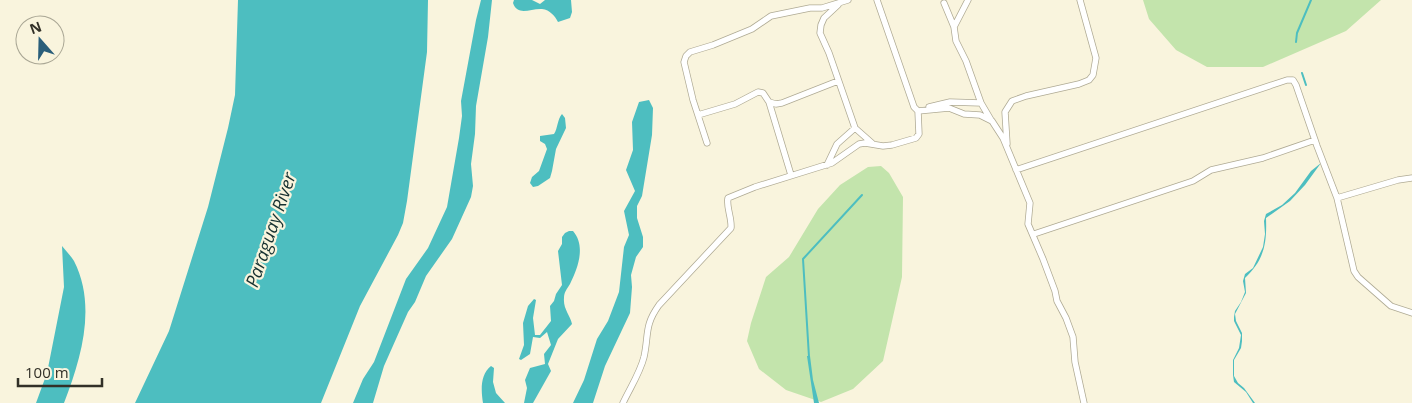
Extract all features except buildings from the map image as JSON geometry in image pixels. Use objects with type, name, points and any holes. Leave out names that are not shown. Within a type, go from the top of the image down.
[{"type":"street","points":[[623,403],[644,358],[646,336],[651,318],[659,305],[731,228],[728,198],[791,175],[827,165],[859,144],[892,145],[916,138],[920,129],[918,111],[914,107],[877,0]]},
{"type":"street","points":[[954,27],[968,0]]},
{"type":"street","points":[[1007,146],[1005,112],[1012,101],[1079,84],[1089,80],[1093,75],[1096,58],[1080,0]]},
{"type":"street","points":[[846,1],[828,13],[821,25],[820,33],[829,53],[854,128],[874,144]]},
{"type":"street","points":[[707,143],[684,62],[686,56],[690,52],[713,46],[752,29],[780,13],[822,8],[846,1]]},
{"type":"street","points":[[944,3],[954,27],[956,41],[966,61],[981,103],[1007,146],[1030,203],[1028,224],[1034,234],[1055,291],[1057,302],[1066,318],[1073,337],[1075,362],[1084,403]]},
{"type":"street","points":[[1016,170],[1287,80],[1293,80],[1314,140],[1338,198],[1354,271],[1358,277],[1391,306],[1412,313]]},
{"type":"street","points":[[769,102],[782,103],[838,81]]},
{"type":"street","points":[[698,115],[735,104],[758,92],[763,93],[769,102],[791,175]]},
{"type":"street","points":[[918,111],[950,102],[981,103]]},
{"type":"street","points":[[918,111],[949,108],[964,114],[980,115],[992,122]]},
{"type":"street","points":[[827,165],[837,144],[854,128]]},
{"type":"street","points":[[1034,234],[1193,181],[1211,170],[1263,158],[1314,140]]},
{"type":"street","points":[[1338,198],[1398,180],[1412,178]]},
{"type":"green space","points":[[1143,0],[1381,0],[1346,31],[1263,67],[1207,67],[1176,50],[1149,19]]},
{"type":"green space","points":[[881,166],[889,173],[903,197],[902,277],[883,361],[853,389],[821,402],[786,390],[759,369],[747,341],[751,323],[766,277],[789,257],[818,209],[840,185],[868,167]]},
{"type":"water","name":"Paraguay River","points":[[238,0],[428,0],[427,52],[403,223],[360,306],[321,403],[135,403],[169,331],[208,207],[235,95]]},
{"type":"water","points":[[481,0],[492,0],[488,37],[476,106],[471,164],[473,186],[471,197],[452,239],[426,276],[415,302],[408,312],[384,366],[373,403],[353,403],[363,379],[374,362],[406,279],[428,248],[447,207],[462,116],[461,101]]},
{"type":"water","points":[[514,0],[532,0],[540,4],[545,0],[571,0],[572,12],[570,18],[558,22],[552,14],[545,10],[518,10],[513,3]]},
{"type":"water","points":[[649,100],[653,108],[652,135],[642,196],[637,206],[637,218],[643,237],[643,247],[636,257],[631,275],[630,313],[605,366],[593,403],[573,403],[584,380],[597,339],[608,321],[619,292],[624,247],[629,235],[624,211],[635,191],[626,170],[633,150],[632,122],[639,102]]},
{"type":"water","points":[[562,114],[565,118],[566,128],[556,149],[550,178],[533,187],[530,183],[532,177],[539,171],[547,149],[545,144],[540,141],[540,136],[554,134]]},
{"type":"water","points":[[1321,163],[1305,185],[1290,201],[1266,218],[1266,236],[1263,251],[1256,265],[1245,278],[1246,293],[1235,314],[1242,333],[1242,341],[1241,348],[1234,360],[1234,376],[1255,403],[1253,403],[1246,392],[1234,382],[1233,375],[1233,360],[1239,348],[1241,335],[1234,317],[1235,311],[1245,292],[1243,281],[1245,274],[1253,268],[1263,247],[1266,214],[1282,205],[1295,193],[1311,171]]},
{"type":"water","points":[[569,231],[573,231],[577,237],[580,250],[576,271],[564,296],[564,302],[572,324],[558,339],[548,364],[551,371],[533,403],[524,403],[527,388],[525,380],[530,368],[545,364],[544,354],[551,345],[547,332],[540,338],[533,337],[530,354],[521,360],[519,359],[524,345],[523,323],[528,306],[534,299],[536,300],[533,318],[535,335],[540,335],[551,321],[550,306],[562,285],[558,251],[562,244],[562,237]]},
{"type":"water","points":[[62,246],[74,261],[81,278],[85,296],[84,332],[81,351],[64,403],[36,403],[47,373],[64,287]]},
{"type":"water","points":[[807,356],[810,356],[813,380],[819,403],[814,403]]},
{"type":"water","points":[[491,366],[494,368],[493,382],[496,393],[505,403],[483,403],[483,378]]},
{"type":"waterway","points":[[1296,42],[1297,33],[1311,0]]},
{"type":"waterway","points":[[1302,73],[1306,85]]},
{"type":"waterway","points":[[809,357],[803,259],[862,195]]}]
